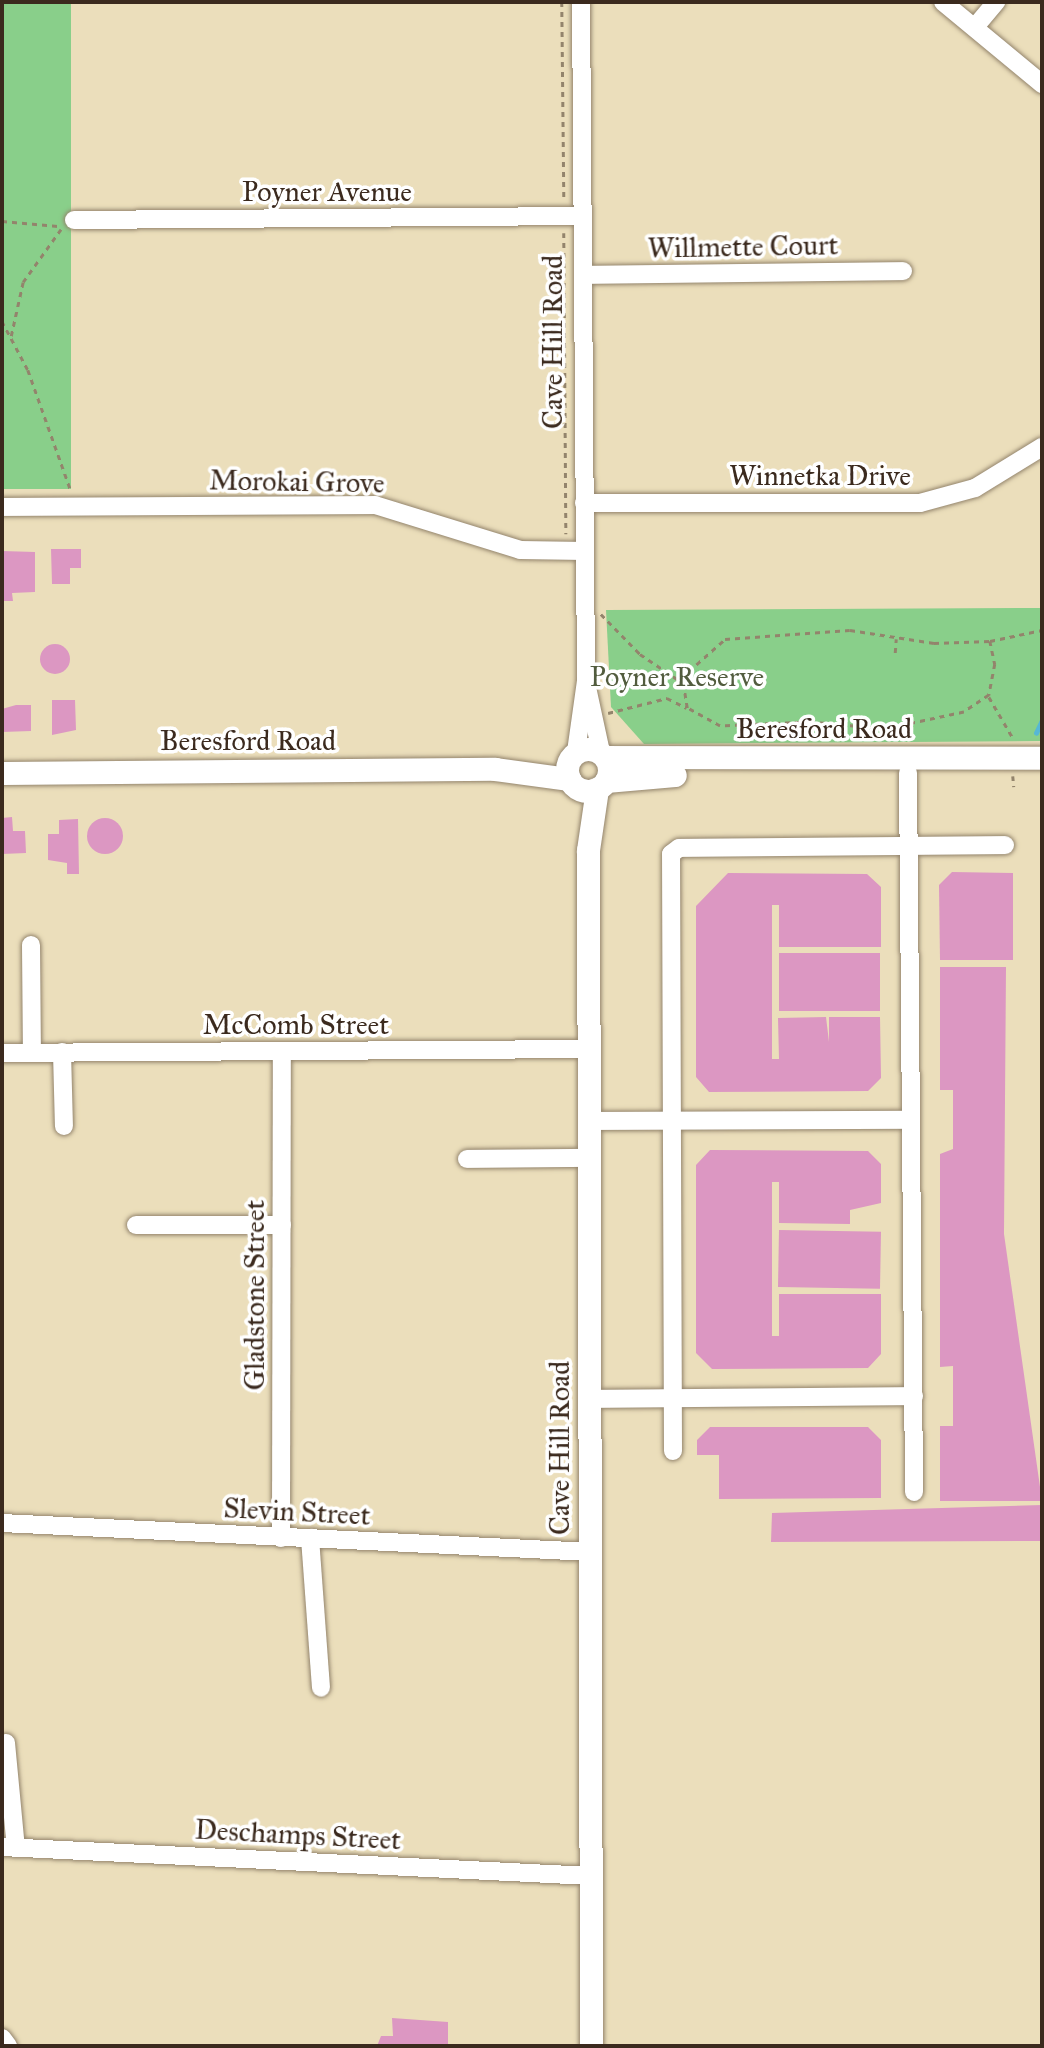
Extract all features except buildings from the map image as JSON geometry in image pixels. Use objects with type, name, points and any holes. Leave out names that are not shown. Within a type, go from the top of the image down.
[{"type":"main road","name":"Beresford Road","points":[[2,773],[572,768],[603,754],[1042,758]]},
{"type":"main road","name":"Cave Hill Road","points":[[588,850],[602,785],[603,754]]},
{"type":"main road","name":"Beresford Road","points":[[572,768],[602,785],[908,773],[1042,773]]},
{"type":"main road","name":"Cave Hill Road","points":[[572,768],[588,850],[591,2046]]},
{"type":"street","name":"Cave Hill Road","points":[[572,768],[586,681],[584,275],[573,216],[581,2]]},
{"type":"street","points":[[943,2],[1042,84]]},
{"type":"street","points":[[975,27],[996,2]]},
{"type":"street","name":"Poyner Avenue","points":[[69,223],[573,216]]},
{"type":"street","name":"Willmette Court","points":[[584,275],[903,271]]},
{"type":"street","name":"Winnetka Drive","points":[[584,503],[920,503],[975,488],[1042,447]]},
{"type":"street","name":"Morokai Grove","points":[[2,507],[375,505],[520,550],[584,551]]},
{"type":"street","name":"Cave Hill Road","points":[[586,681],[603,754]]},
{"type":"street","points":[[908,773],[914,1492]]},
{"type":"street","points":[[673,1451],[671,854],[679,848],[1004,845]]},
{"type":"street","points":[[31,945],[32,1053]]},
{"type":"street","name":"McComb Street","points":[[2,1053],[590,1049]]},
{"type":"street","points":[[62,1052],[64,1126]]},
{"type":"street","name":"Gladstone Street","points":[[281,1538],[282,1052]]},
{"type":"street","points":[[590,1121],[911,1120]]},
{"type":"street","points":[[467,1159],[589,1158]]},
{"type":"street","points":[[136,1225],[282,1225]]},
{"type":"street","points":[[590,1399],[914,1396]]},
{"type":"street","name":"Slevin Street","points":[[2,1523],[590,1552]]},
{"type":"street","points":[[310,1538],[321,1688]]},
{"type":"street","points":[[6,1743],[9,1848]]},
{"type":"street","name":"Deschamps Street","points":[[9,1848],[591,1875]]},
{"type":"street","points":[[2,2038],[8,2046]]},
{"type":"path","points":[[557,538],[566,538],[573,216],[562,2]]},
{"type":"path","points":[[2,221],[69,223]]},
{"type":"path","points":[[11,336],[26,274],[69,223]]},
{"type":"path","points":[[2,321],[11,336],[64,476],[72,492],[85,492]]},
{"type":"path","points":[[585,610],[603,615],[640,654],[683,683],[687,708]]},
{"type":"path","points":[[683,683],[715,646],[734,637],[849,629],[896,639],[990,641],[1042,630]]},
{"type":"path","points":[[895,653],[896,639]]},
{"type":"path","points":[[990,641],[995,664],[989,695],[1013,741]]},
{"type":"path","points":[[595,721],[606,723],[606,713],[667,698],[720,726],[810,722],[885,729],[964,712],[989,695]]},
{"type":"green space","points":[[2,2],[71,2],[71,489],[2,489]]},
{"type":"green space","name":"Poyner Reserve","points":[[1042,608],[1042,741],[644,744],[611,707],[606,610]]},
{"type":"waterway","points":[[1036,733],[1042,720]]}]
